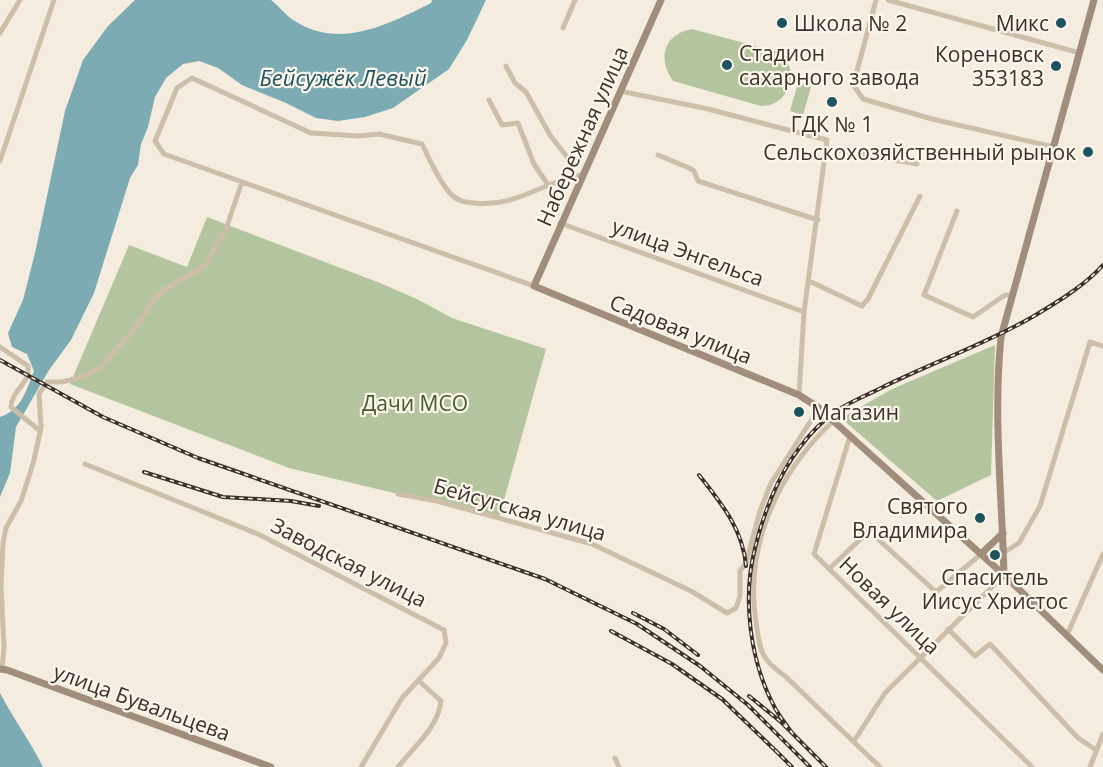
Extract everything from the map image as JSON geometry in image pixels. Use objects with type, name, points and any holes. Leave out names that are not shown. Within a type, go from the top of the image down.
[{"type":"street","points":[[0,33],[20,0]]},
{"type":"street","points":[[0,161],[54,0]]},
{"type":"street","points":[[563,28],[575,0]]},
{"type":"street","name":"Набережная улица","points":[[534,286],[578,176],[661,0]]},
{"type":"street","points":[[876,0],[854,82],[854,86],[863,99],[932,119],[1054,147]]},
{"type":"street","points":[[888,0],[1080,53]]},
{"type":"street","points":[[854,741],[885,693],[1004,575],[999,463],[1001,337],[1094,0]]},
{"type":"street","points":[[489,99],[502,125],[518,123],[534,164],[548,185],[578,176],[550,135],[526,92],[515,83],[506,66]]},
{"type":"street","name":"Садовая улица","points":[[548,185],[518,200],[488,205],[458,201],[448,191],[422,144],[379,134],[359,136],[311,134],[192,78],[177,88],[155,141],[164,154],[534,286],[799,395],[819,408],[981,554],[1103,670]]},
{"type":"street","points":[[620,91],[708,109],[827,140],[804,312],[799,395]]},
{"type":"street","points":[[826,148],[917,164]]},
{"type":"street","points":[[658,155],[694,171],[698,181],[818,220]]},
{"type":"street","points":[[1,669],[4,647],[1,585],[3,543],[6,528],[21,501],[27,484],[40,431],[39,394],[47,382],[79,378],[98,370],[134,330],[153,301],[164,290],[206,265],[226,229],[242,182]]},
{"type":"street","points":[[809,281],[862,306],[868,300],[920,195]]},
{"type":"street","points":[[957,211],[924,295],[973,317],[1005,295],[1014,295]]},
{"type":"street","name":"улица Энгельса","points":[[560,223],[804,312]]},
{"type":"street","points":[[1003,553],[1019,543],[1040,506],[1090,342],[1103,346]]},
{"type":"street","points":[[0,348],[28,366],[29,373],[14,396],[11,407],[40,431]]},
{"type":"street","name":"Бейсугская улица","points":[[398,494],[437,501],[592,544],[691,591],[727,613],[736,608],[740,596],[740,571],[746,563],[760,511],[771,483],[819,408]]},
{"type":"street","points":[[833,421],[805,451],[774,501],[756,557],[752,586],[760,646],[770,666],[784,676],[880,767]]},
{"type":"street","name":"Новая улица","points":[[850,436],[814,554],[1032,767]]},
{"type":"street","name":"Заводская улица","points":[[85,464],[258,534],[444,630],[446,643],[439,658],[402,698],[361,767]]},
{"type":"street","points":[[830,569],[869,531],[936,592],[1003,533]]},
{"type":"street","points":[[1067,635],[1103,554]]},
{"type":"street","points":[[948,629],[975,656],[990,644],[1078,738],[1096,750]]},
{"type":"street","name":"улица Бувальцева","points":[[1,669],[271,767]]},
{"type":"street","points":[[398,767],[428,730],[440,711],[441,701],[419,681]]},
{"type":"street","points":[[1090,767],[1103,734]]},
{"type":"street","points":[[615,758],[620,767]]},
{"type":"green space","name":"Стадион сахарного завода","points":[[692,29],[778,52],[790,67],[791,76],[785,93],[771,105],[761,106],[673,81],[665,64],[666,48],[675,36]]},
{"type":"green space","points":[[798,83],[811,87],[803,115],[790,111]]},
{"type":"green space","name":"Дачи МСО","points":[[207,217],[380,283],[452,318],[546,349],[499,518],[289,468],[70,384],[129,245],[187,267]]},
{"type":"green space","points":[[995,345],[991,475],[937,501],[841,418],[892,389]]},
{"type":"water","name":"Бейсужёк Левый","points":[[135,0],[271,0],[292,19],[312,29],[347,34],[381,26],[431,3],[432,0],[486,0],[467,40],[449,69],[393,108],[365,117],[338,121],[316,118],[242,85],[218,68],[199,61],[183,64],[166,78],[155,97],[148,127],[141,144],[138,165],[130,178],[94,293],[71,340],[49,370],[16,427],[10,473],[0,497],[0,417],[13,410],[18,404],[26,392],[34,371],[27,354],[12,347],[8,333],[23,300],[65,111],[83,60],[108,26]]},
{"type":"water","points":[[0,693],[33,748],[43,767],[0,767]]},
{"type":"railway","points":[[793,734],[781,718],[766,690],[754,651],[749,609],[751,568],[760,530],[772,495],[790,462],[812,432],[839,410],[900,379],[1016,326],[1071,293],[1103,265]]},
{"type":"railway","points":[[0,360],[103,417],[198,458],[545,579],[637,624],[700,666],[748,705],[810,767]]},
{"type":"railway","points":[[144,472],[223,497],[291,501],[319,506]]},
{"type":"railway","points":[[699,475],[723,506],[736,528],[746,566]]},
{"type":"railway","points":[[633,613],[664,629],[698,655]]},
{"type":"railway","points":[[611,631],[672,664],[722,699],[779,754]]},
{"type":"railway","points":[[749,696],[781,722],[826,767]]},
{"type":"railway","points":[[775,750],[792,767]]},
{"type":"place","name":"Школа № 2","points":[[782,23]]},
{"type":"place","name":"Микс","points":[[1061,23]]},
{"type":"place","name":"Стадион сахарного завода","points":[[727,65]]},
{"type":"place","name":"Кореновск 353183","points":[[1056,66]]},
{"type":"place","name":"ГДК № 1","points":[[832,102]]},
{"type":"place","name":"Сельскохозяйственный рынок","points":[[1088,152]]},
{"type":"place","name":"Магазин","points":[[799,412]]},
{"type":"place","name":"Святого Владимира","points":[[980,518]]},
{"type":"place","name":"Спаситель Иисус Христос","points":[[995,555]]}]
